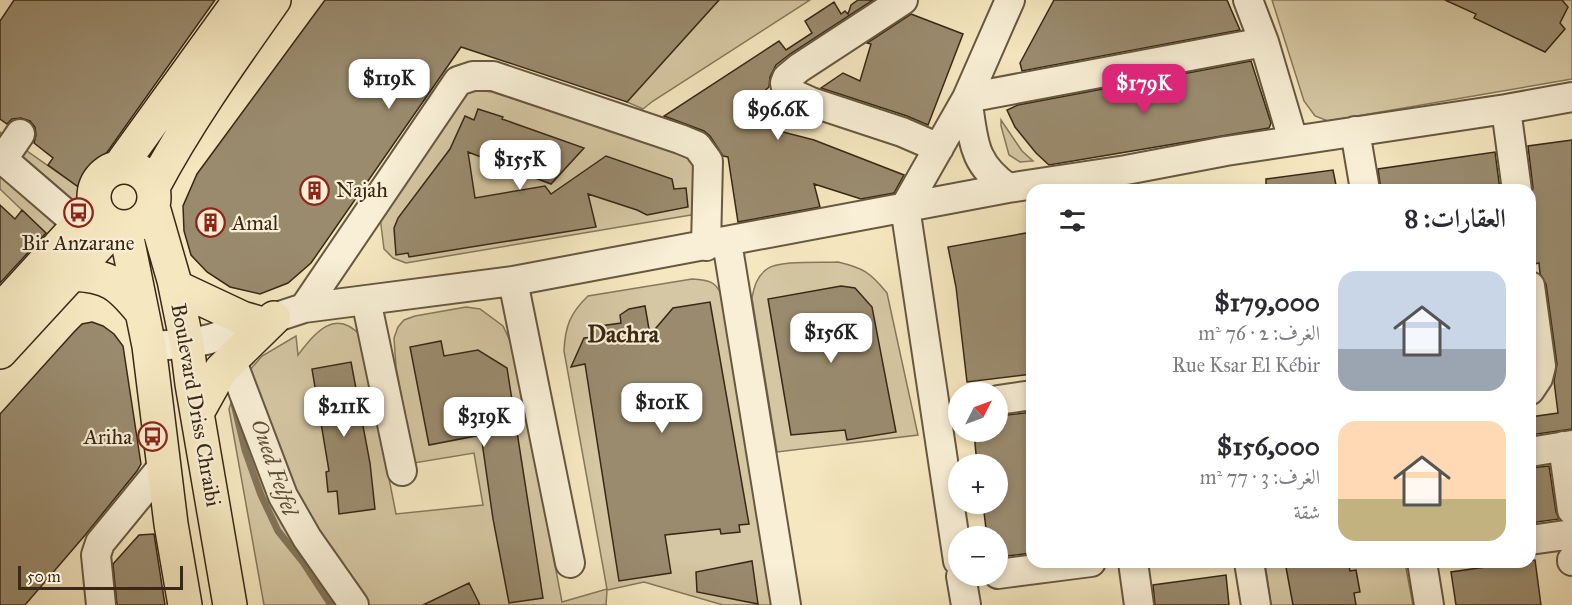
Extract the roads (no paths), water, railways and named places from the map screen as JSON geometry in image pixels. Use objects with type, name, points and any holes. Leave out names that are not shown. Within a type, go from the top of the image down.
[{"type":"main road","points":[[120,166],[240,0]]},
{"type":"main road","points":[[0,311],[104,221],[142,221],[149,215],[153,197],[176,144],[225,68],[274,0]]},
{"type":"main road","points":[[104,221],[93,196],[95,185],[101,176],[110,170],[120,166],[140,171],[148,178],[153,197]]},
{"type":"main road","name":"Boulevard Driss Chraibi","points":[[153,197],[176,287],[187,344],[230,605]]},
{"type":"main road","points":[[0,352],[73,274],[104,221]]},
{"type":"main road","name":"Boulevard Driss Chraibi","points":[[104,221],[141,311],[149,346],[171,524],[185,605]]},
{"type":"main road","points":[[73,274],[92,275],[111,282],[124,290],[141,311]]},
{"type":"main road","points":[[176,287],[242,318],[266,320]]},
{"type":"main road","points":[[197,413],[221,370],[266,320]]},
{"type":"street","points":[[903,0],[806,63],[787,78],[785,83],[787,91],[811,102],[902,132],[939,148]]},
{"type":"street","points":[[1248,0],[1264,42],[1293,140]]},
{"type":"street","points":[[959,526],[947,407],[905,207],[967,98],[1001,2]]},
{"type":"street","points":[[967,98],[1264,42]]},
{"type":"street","points":[[304,308],[458,81],[473,76],[493,76],[697,146],[708,162],[716,244],[786,605]]},
{"type":"street","points":[[1068,184],[1128,180],[1293,140],[1506,109],[1572,97]]},
{"type":"street","points":[[967,98],[975,145],[982,165],[1008,188]]},
{"type":"street","points":[[1506,109],[1516,184]]},
{"type":"street","points":[[1355,131],[1364,184]]},
{"type":"street","points":[[20,134],[1,158],[104,221]]},
{"type":"street","points":[[149,346],[187,344],[210,339],[304,308],[513,281],[1008,188],[1026,187]]},
{"type":"street","points":[[513,281],[570,563]]},
{"type":"street","points":[[366,300],[402,471]]},
{"type":"street","points":[[1536,330],[1541,366],[1536,381]]},
{"type":"street","points":[[231,359],[283,496],[307,538],[354,605]]},
{"type":"street","points":[[1008,399],[1026,396]]},
{"type":"street","points":[[1536,451],[1568,446],[1572,510]]},
{"type":"street","points":[[101,605],[96,555],[100,543],[164,465]]},
{"type":"street","points":[[1536,539],[1572,534]]},
{"type":"street","points":[[1008,573],[1044,568]]},
{"type":"street","points":[[1134,568],[1139,605]]},
{"type":"street","points":[[1250,568],[1256,605]]},
{"type":"street","points":[[1423,568],[1429,605]]},
{"type":"waterway","name":"Oued Felfel","points":[[234,404],[245,450],[261,495],[278,531],[303,562],[331,605]]},
{"type":"place","name":"Najah","points":[[315,190]]},
{"type":"place","name":"Bir Anzarane","points":[[78,212]]},
{"type":"place","name":"Amal","points":[[211,223]]},
{"type":"place","name":"Ariha","points":[[153,437]]},
{"type":"district","name":"Dachra","points":[[623,334]]}]
